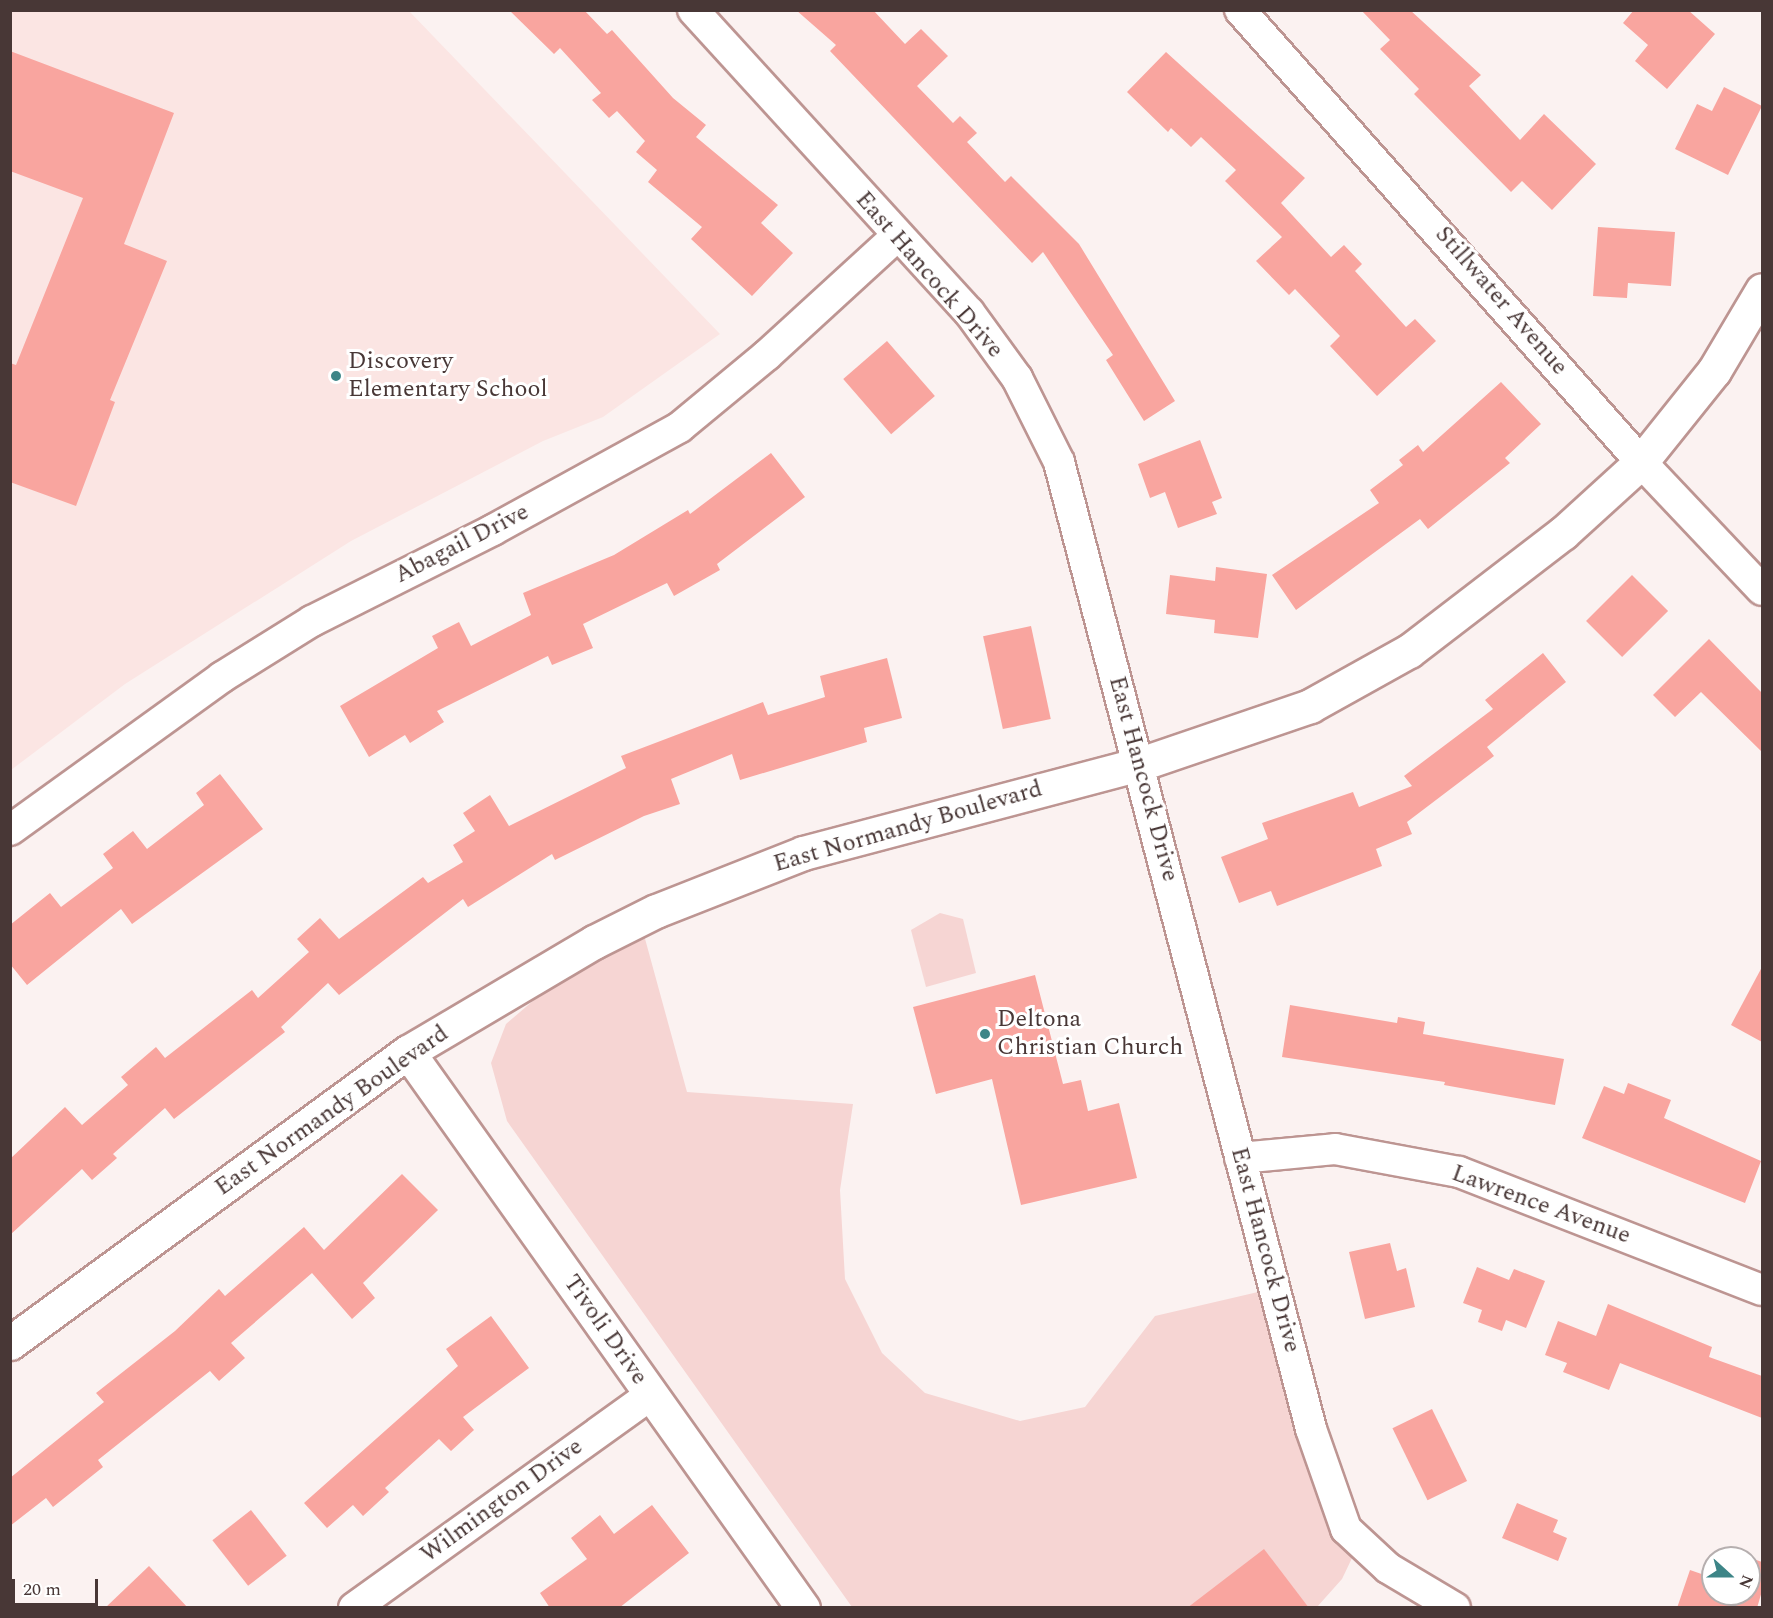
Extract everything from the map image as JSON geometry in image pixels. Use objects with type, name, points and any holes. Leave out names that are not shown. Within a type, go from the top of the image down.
[{"type":"street","name":"East Hancock Drive","points":[[693,10],[897,236],[969,312],[1017,378],[1059,462],[1140,764],[1311,1428],[1346,1529],[1388,1568],[1455,1608]]},
{"type":"street","name":"Stillwater Avenue","points":[[1240,10],[1641,462],[1762,590]]},
{"type":"street","name":"Abagail Drive","points":[[10,830],[222,678],[312,621],[493,530],[680,426],[767,355],[897,236]]},
{"type":"street","name":"East Normandy Boulevard","points":[[10,1343],[408,1052],[594,942],[689,895],[803,853],[1140,764],[1310,706],[1409,651],[1563,533],[1641,462],[1714,371],[1762,290]]},
{"type":"street","name":"Tivoli Drive","points":[[408,1052],[803,1608]]},
{"type":"street","name":"Lawrence Avenue","points":[[1240,1158],[1335,1149],[1459,1172],[1762,1290]]},
{"type":"street","name":"Wilmington Drive","points":[[354,1608],[650,1395]]},
{"type":"shaded area","name":"Discovery Elementary School","points":[[11,11],[409,11],[720,334],[603,417],[543,441],[351,541],[125,684],[11,770]]},
{"type":"shaded area","points":[[940,913],[963,919],[976,973],[926,987],[911,930]]},
{"type":"shaded area","points":[[644,935],[687,1092],[853,1104],[840,1190],[845,1279],[882,1353],[925,1393],[1020,1421],[1085,1407],[1155,1316],[1258,1292],[1295,1431],[1330,1532],[1353,1556],[1342,1579],[1317,1607],[852,1607],[507,1121],[491,1063],[506,1024],[548,988]]},
{"type":"building","points":[[509,10],[584,10],[607,34],[612,30],[673,98],[706,125],[696,137],[778,205],[761,223],[793,253],[752,296],[691,239],[702,227],[648,182],[657,170],[636,152],[645,141],[617,111],[609,118],[592,100],[601,93],[560,48],[554,54]]},
{"type":"building","points":[[796,10],[873,10],[905,44],[921,29],[948,56],[917,86],[953,123],[960,116],[977,133],[967,142],[1005,182],[1011,176],[1079,244],[1175,401],[1144,421],[1106,360],[1113,355],[1043,252],[1032,263],[830,51],[836,45]]},
{"type":"building","points":[[1361,10],[1410,10],[1481,75],[1469,86],[1520,140],[1544,114],[1596,164],[1552,210],[1522,181],[1511,192],[1414,94],[1419,89],[1380,49],[1390,40]]},
{"type":"building","points":[[1634,10],[1688,10],[1715,34],[1667,89],[1635,61],[1648,45],[1623,23]]},
{"type":"building","points":[[10,51],[174,113],[124,244],[167,261],[110,400],[115,402],[76,506],[10,482],[10,363],[16,365],[83,198],[10,171]]},
{"type":"building","points":[[1166,52],[1305,178],[1281,203],[1331,257],[1344,245],[1362,264],[1355,271],[1406,327],[1415,319],[1436,341],[1377,396],[1330,346],[1340,336],[1295,289],[1289,295],[1256,261],[1282,237],[1225,181],[1236,170],[1201,137],[1191,147],[1171,128],[1168,132],[1127,92]]},
{"type":"building","points":[[1724,87],[1762,106],[1728,175],[1675,149],[1697,104],[1712,111]]},
{"type":"building","points":[[1598,227],[1675,232],[1671,286],[1628,283],[1627,298],[1593,296]]},
{"type":"building","points":[[887,341],[935,396],[891,434],[843,379]]},
{"type":"building","points":[[1501,382],[1541,424],[1505,458],[1510,463],[1428,529],[1420,519],[1296,610],[1272,575],[1379,503],[1370,490],[1403,465],[1399,460],[1418,445],[1423,452]]},
{"type":"building","points":[[1200,440],[1222,498],[1212,502],[1217,514],[1178,528],[1165,492],[1150,498],[1138,464]]},
{"type":"building","points":[[771,453],[805,497],[717,564],[720,570],[674,596],[667,583],[583,624],[593,648],[552,665],[548,656],[437,711],[444,722],[410,743],[405,735],[369,757],[340,706],[438,648],[432,636],[459,622],[471,646],[531,615],[523,593],[614,555],[688,510],[690,514]]},
{"type":"building","points":[[1216,567],[1267,574],[1258,638],[1214,633],[1215,620],[1166,614],[1170,575],[1215,581]]},
{"type":"building","points":[[1632,575],[1668,611],[1622,657],[1586,621]]},
{"type":"building","points":[[1031,626],[1051,719],[1003,729],[983,636]]},
{"type":"building","points":[[1709,639],[1762,693],[1762,752],[1701,692],[1675,717],[1653,695]]},
{"type":"building","points":[[1543,653],[1566,682],[1487,747],[1494,756],[1407,822],[1412,834],[1376,849],[1382,866],[1277,906],[1271,891],[1239,903],[1221,857],[1268,839],[1262,823],[1353,792],[1359,807],[1412,786],[1404,776],[1493,709],[1485,700]]},
{"type":"building","points":[[887,658],[902,718],[864,728],[867,742],[740,780],[732,754],[671,779],[680,804],[644,816],[555,860],[552,854],[468,907],[463,899],[339,995],[328,983],[281,1027],[285,1032],[174,1119],[165,1108],[113,1154],[117,1158],[92,1180],[82,1169],[10,1235],[10,1159],[65,1107],[82,1125],[128,1085],[121,1077],[156,1047],[165,1058],[252,990],[258,998],[309,952],[297,939],[320,918],[339,939],[423,877],[428,883],[463,862],[453,845],[475,831],[463,813],[490,795],[509,826],[626,768],[621,756],[763,702],[768,715],[825,697],[820,676]]},
{"type":"building","points":[[220,774],[263,829],[132,924],[121,909],[27,985],[10,964],[10,925],[50,893],[61,907],[113,868],[103,854],[133,831],[147,849],[204,805],[196,793]]},
{"type":"building","points":[[1762,967],[1762,1042],[1731,1025]]},
{"type":"building","points":[[1035,975],[1063,1084],[1081,1080],[1088,1111],[1119,1103],[1137,1178],[1021,1205],[992,1079],[936,1094],[913,1007]]},
{"type":"building","points":[[1290,1005],[1397,1023],[1398,1017],[1425,1022],[1423,1034],[1564,1059],[1555,1105],[1444,1085],[1445,1082],[1282,1057]]},
{"type":"building","points":[[1628,1083],[1671,1100],[1664,1118],[1761,1161],[1745,1203],[1582,1138],[1604,1086],[1624,1094]]},
{"type":"building","points":[[402,1174],[438,1210],[363,1283],[375,1298],[352,1319],[312,1273],[231,1343],[245,1358],[219,1381],[210,1371],[98,1460],[103,1467],[53,1507],[46,1498],[10,1526],[10,1478],[104,1402],[96,1393],[175,1331],[219,1289],[225,1296],[304,1227],[324,1250]]},
{"type":"building","points":[[1390,1243],[1397,1271],[1406,1268],[1415,1307],[1365,1319],[1349,1252]]},
{"type":"building","points":[[1477,1267],[1509,1280],[1514,1269],[1545,1281],[1526,1328],[1506,1320],[1502,1331],[1478,1322],[1482,1310],[1463,1303]]},
{"type":"building","points":[[1608,1304],[1712,1347],[1709,1357],[1762,1376],[1762,1418],[1620,1363],[1609,1390],[1563,1372],[1567,1363],[1545,1355],[1558,1321],[1596,1336]]},
{"type":"building","points":[[491,1316],[529,1368],[463,1417],[474,1430],[451,1451],[439,1439],[385,1488],[389,1492],[363,1516],[353,1505],[327,1528],[304,1503],[458,1366],[446,1349]]},
{"type":"building","points":[[1432,1409],[1467,1481],[1428,1500],[1392,1428]]},
{"type":"building","points":[[1517,1503],[1558,1520],[1553,1532],[1567,1538],[1558,1561],[1502,1538]]},
{"type":"building","points":[[652,1505],[689,1553],[619,1608],[550,1608],[540,1593],[587,1559],[571,1538],[600,1515],[614,1534]]},
{"type":"building","points":[[251,1510],[287,1556],[248,1586],[212,1540]]},
{"type":"building","points":[[1264,1549],[1309,1608],[1187,1608]]},
{"type":"building","points":[[1761,1562],[1762,1562],[1761,1594]]},
{"type":"building","points":[[149,1566],[188,1608],[105,1608]]},
{"type":"building","points":[[1690,1570],[1701,1574],[1701,1606],[1758,1606],[1757,1608],[1677,1608]]},
{"type":"place","name":"Discovery Elementary School","points":[[336,376]]},
{"type":"place","name":"Deltona Christian Church","points":[[985,1034]]}]
